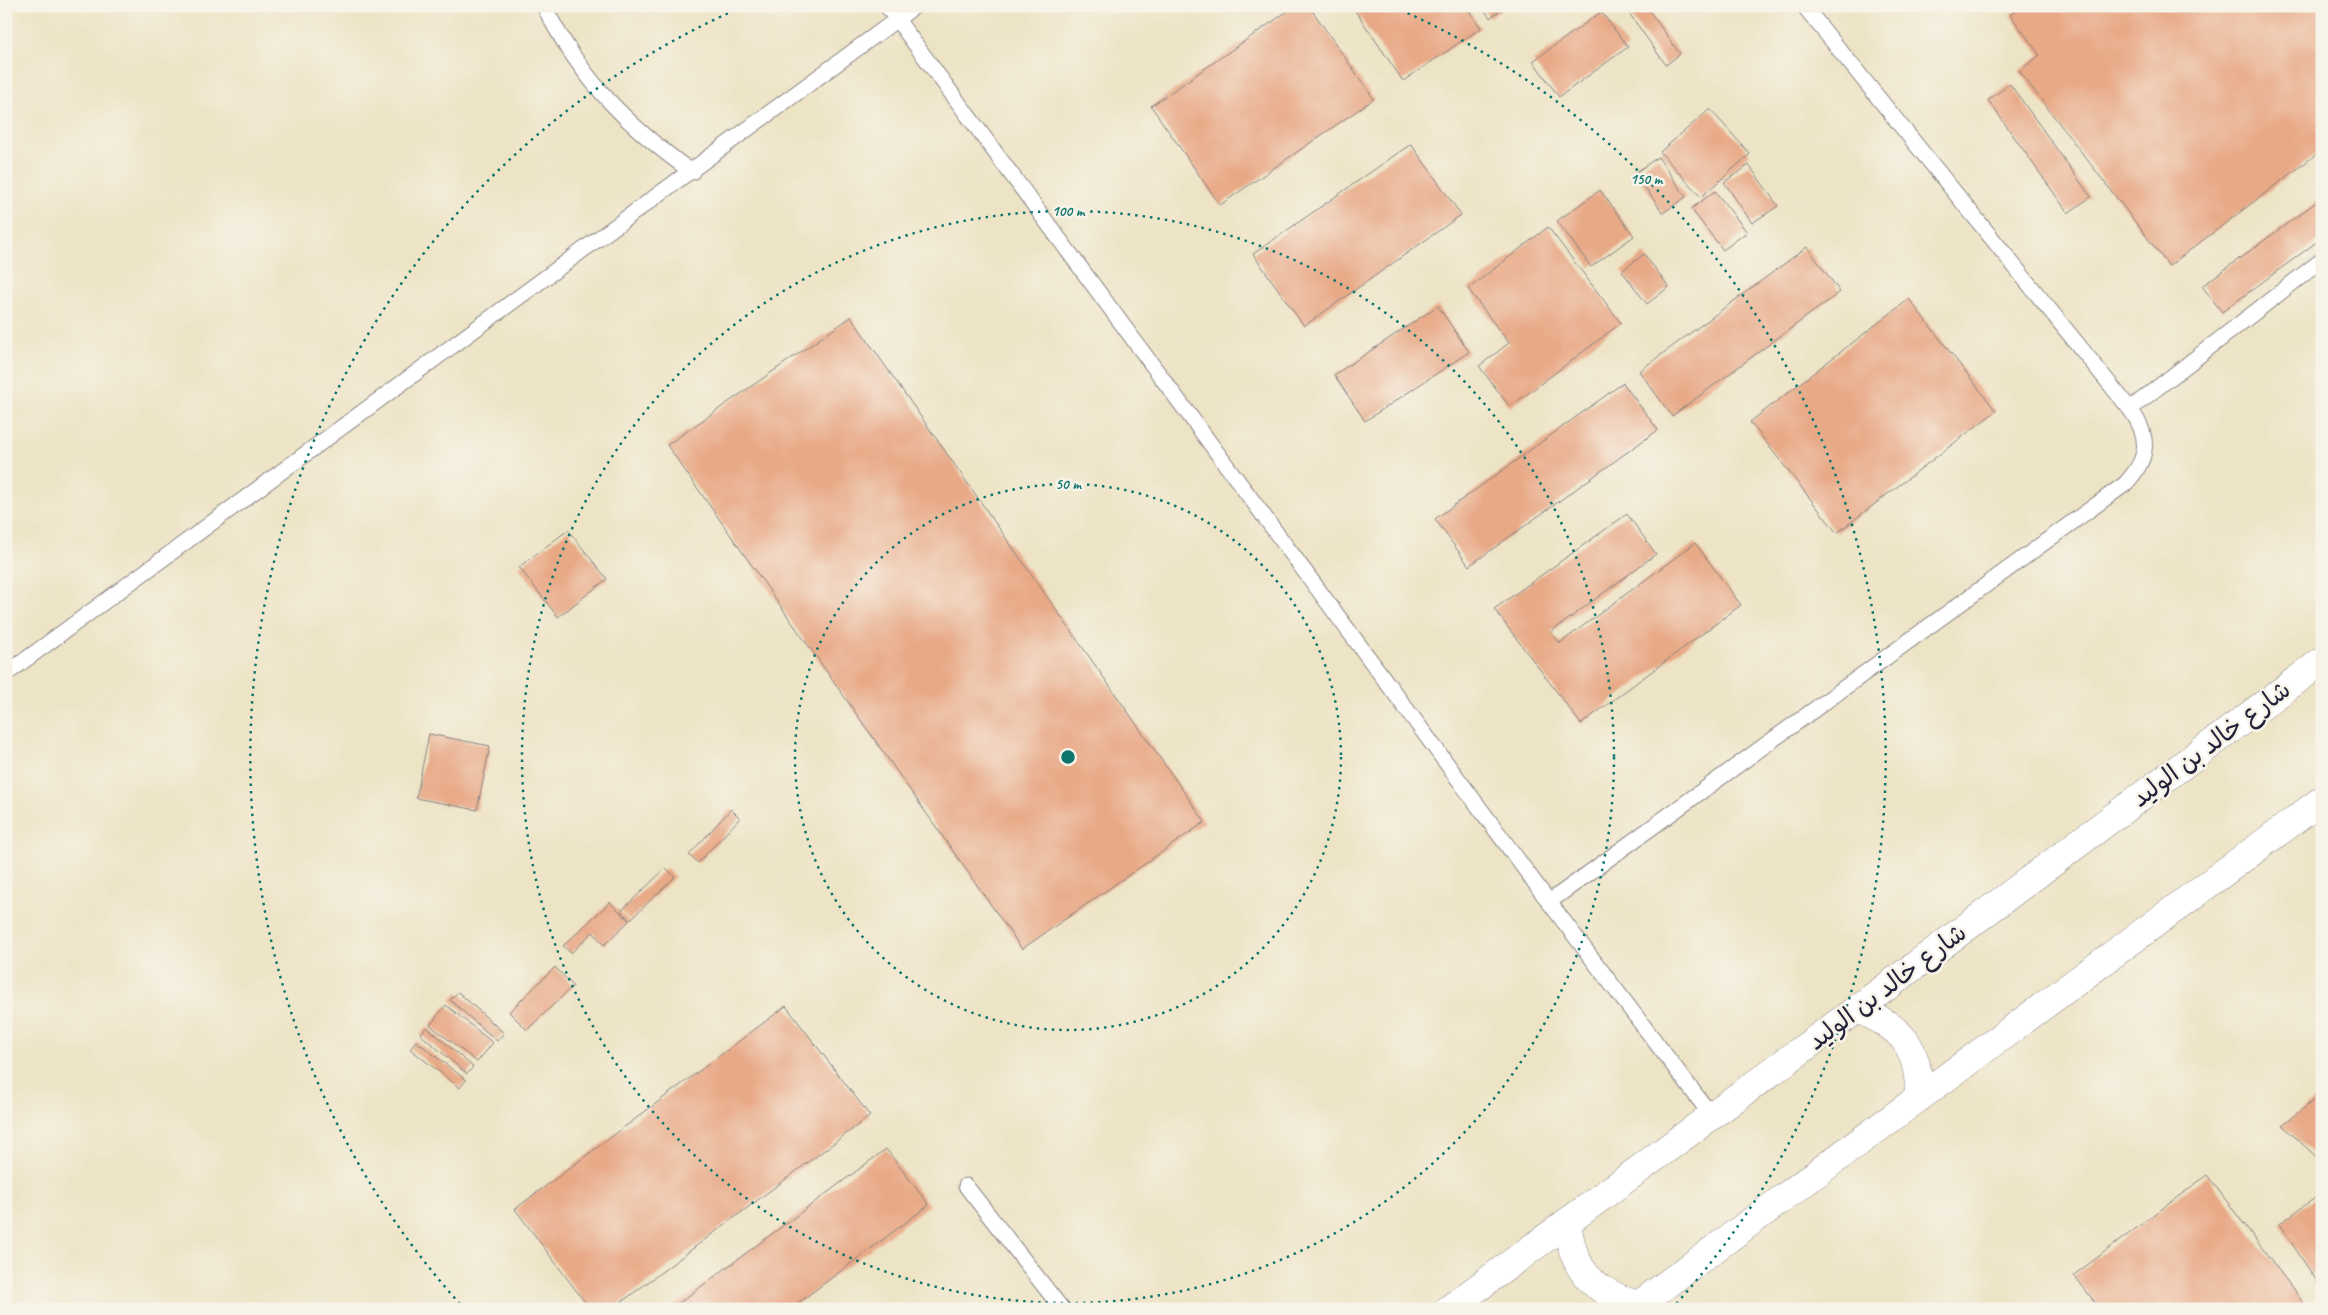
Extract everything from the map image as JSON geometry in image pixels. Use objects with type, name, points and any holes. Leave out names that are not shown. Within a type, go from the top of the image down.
[{"type":"main road","name":"شارع خالد بن الوليد","points":[[1449,1309],[1857,1009],[2322,661]]},
{"type":"main road","points":[[1567,1222],[1570,1246],[1580,1267],[1595,1285],[1615,1298],[1635,1307],[2322,800]]},
{"type":"main road","points":[[1857,1009],[1880,1018],[1899,1032],[1912,1052],[1920,1074],[1919,1098]]},
{"type":"lane","points":[[544,6],[563,42],[603,97],[660,150],[692,172]]},
{"type":"lane","points":[[887,6],[1548,902],[1711,1115]]},
{"type":"lane","points":[[6,674],[692,172],[915,6]]},
{"type":"lane","points":[[1548,902],[2125,484],[2137,472],[2144,456],[2145,439],[2140,423],[2130,409],[1804,6]]},
{"type":"lane","points":[[2130,409],[2322,260]]},
{"type":"lane","points":[[966,1186],[1062,1309]]},
{"type":"building","points":[[1295,6],[1309,6],[1374,99],[1220,205],[1151,106]]},
{"type":"building","points":[[1352,6],[1466,6],[1481,28],[1403,81]]},
{"type":"building","points":[[1482,6],[1506,6],[1490,18]]},
{"type":"building","points":[[1624,6],[1646,6],[1680,54],[1666,65]]},
{"type":"building","points":[[2021,6],[2322,6],[2322,150],[2169,266],[2019,71],[2040,55],[2010,15]]},
{"type":"building","points":[[1601,12],[1628,47],[1559,97],[1533,61]]},
{"type":"building","points":[[2010,84],[2091,197],[2068,213],[1988,100]]},
{"type":"building","points":[[1710,109],[1750,154],[1701,197],[1660,152]]},
{"type":"building","points":[[1411,144],[1461,215],[1304,326],[1253,254]]},
{"type":"building","points":[[1658,157],[1686,197],[1663,213],[1635,173]]},
{"type":"building","points":[[1749,165],[1778,206],[1752,223],[1724,182]]},
{"type":"building","points":[[1600,190],[1634,236],[1591,267],[1557,221]]},
{"type":"building","points":[[1715,191],[1747,232],[1723,250],[1691,209]]},
{"type":"building","points":[[2322,198],[2322,238],[2222,312],[2202,286]]},
{"type":"building","points":[[1548,227],[1621,323],[1510,407],[1479,366],[1509,343],[1468,289]]},
{"type":"building","points":[[1807,247],[1840,292],[1672,416],[1639,371]]},
{"type":"building","points":[[1644,254],[1669,287],[1647,304],[1622,271]]},
{"type":"building","points":[[1909,299],[1996,411],[1837,533],[1750,422]]},
{"type":"building","points":[[1438,306],[1469,352],[1365,421],[1334,375]]},
{"type":"building","points":[[851,317],[1205,822],[1022,949],[667,445]]},
{"type":"building","points":[[1623,383],[1658,430],[1469,566],[1435,519]]},
{"type":"building","points":[[1627,514],[1656,554],[1551,632],[1560,643],[1695,543],[1741,605],[1581,724],[1494,609]]},
{"type":"building","points":[[568,530],[607,579],[558,617],[519,567]]},
{"type":"building","points":[[429,734],[490,746],[477,810],[416,798]]},
{"type":"building","points":[[731,809],[740,818],[698,863],[689,855]]},
{"type":"building","points":[[666,868],[675,877],[630,920],[621,911]]},
{"type":"building","points":[[610,902],[629,921],[604,945],[593,932],[571,953],[563,946]]},
{"type":"building","points":[[555,967],[573,986],[527,1030],[509,1012]]},
{"type":"building","points":[[458,992],[504,1033],[497,1041],[450,1000]]},
{"type":"building","points":[[446,1005],[493,1043],[477,1062],[430,1025]]},
{"type":"building","points":[[786,1006],[870,1116],[612,1309],[590,1309],[515,1209]]},
{"type":"building","points":[[427,1027],[473,1067],[467,1074],[420,1034]]},
{"type":"building","points":[[416,1041],[466,1080],[460,1088],[410,1049]]},
{"type":"building","points":[[2322,1094],[2322,1162],[2282,1125]]},
{"type":"building","points":[[886,1149],[929,1205],[790,1309],[671,1309]]},
{"type":"building","points":[[2207,1175],[2308,1309],[2100,1309],[2074,1275]]},
{"type":"building","points":[[2322,1193],[2322,1289],[2279,1224]]}]
